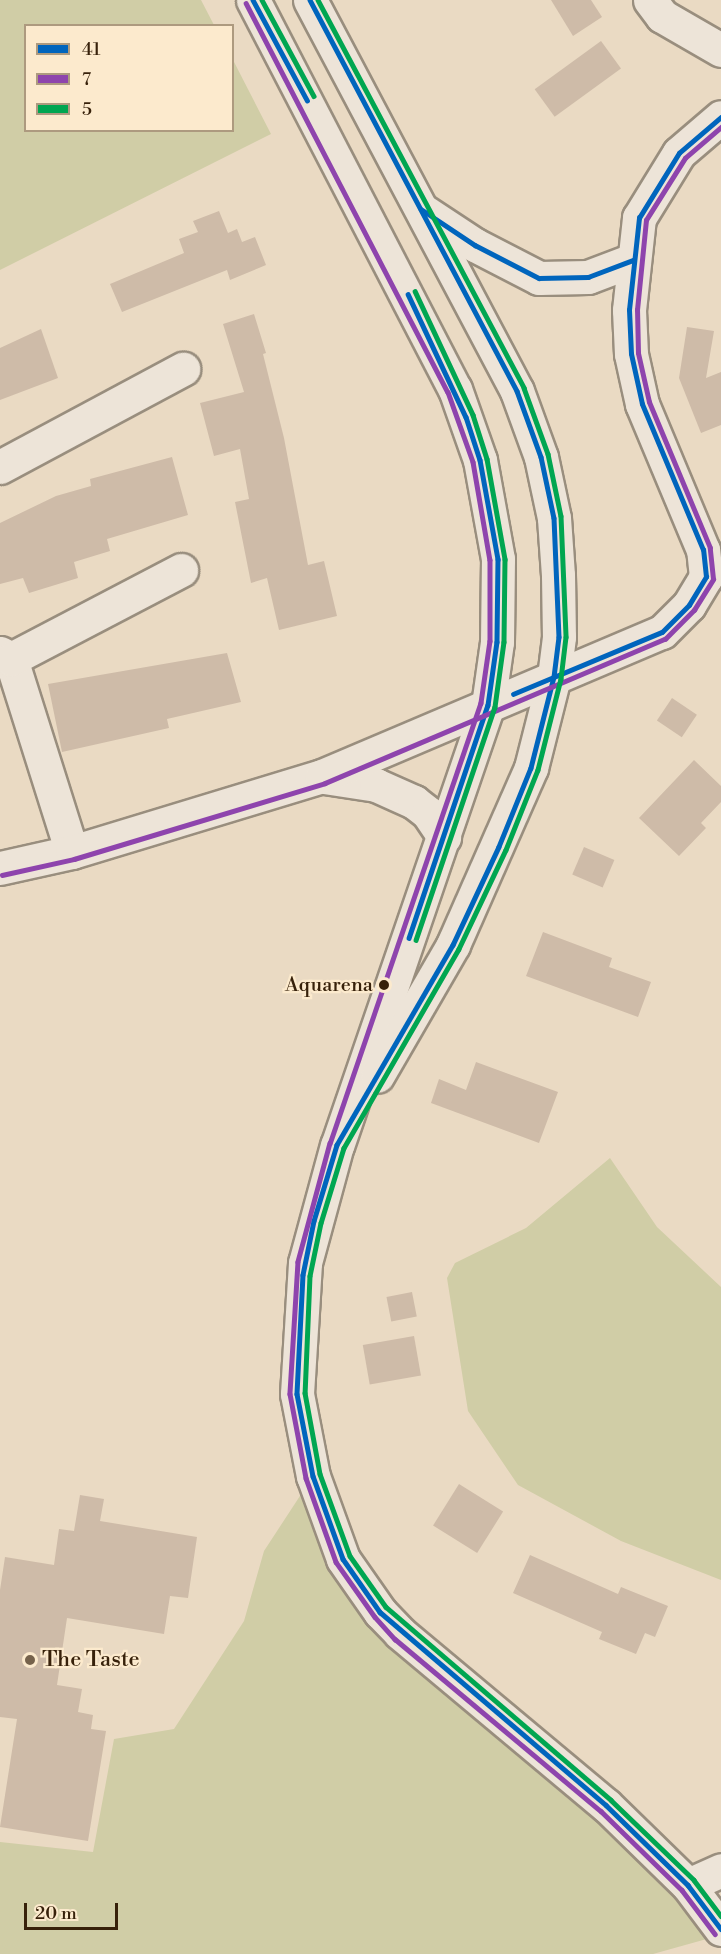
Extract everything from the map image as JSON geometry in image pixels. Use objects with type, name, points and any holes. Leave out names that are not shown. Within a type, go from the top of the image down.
[{"type":"street","points":[[253,0],[374,226],[466,417],[480,460],[498,559],[497,642],[488,705],[338,1145],[303,1275],[297,1394],[313,1476],[343,1559],[373,1602],[400,1633],[606,1804],[688,1885],[721,1929]]},
{"type":"street","points":[[310,0],[517,391],[541,457],[554,518],[558,575],[559,637],[554,677],[531,768],[500,847],[453,945],[338,1145]]},
{"type":"street","points":[[650,0],[663,16],[721,50]]},
{"type":"street","points":[[0,868],[72,852],[322,776],[662,632],[689,605],[706,577],[703,550],[642,404],[631,354],[633,260],[639,218],[679,153],[721,119]]},
{"type":"street","points":[[419,207],[475,245],[539,278],[588,277],[633,260]]},
{"type":"street","points":[[0,467],[183,369]]},
{"type":"street","points":[[72,852],[6,656],[181,570]]},
{"type":"street","points":[[322,776],[376,785],[414,802],[428,813],[444,837]]},
{"type":"street","points":[[688,1885],[721,1870]]},
{"type":"shaded area","points":[[0,0],[201,0],[213,24],[24,24],[24,132],[234,132],[234,62],[271,134],[0,270]]},
{"type":"shaded area","points":[[610,1158],[657,1227],[721,1287],[721,1580],[621,1541],[518,1485],[468,1411],[447,1278],[455,1263],[526,1228]]},
{"type":"shaded area","points":[[313,1476],[343,1559],[721,1935],[653,1954],[0,1954],[0,1842],[93,1852],[114,1739],[174,1729],[244,1621],[264,1551]]},
{"type":"building","points":[[551,0],[591,0],[602,17],[573,36]]},
{"type":"building","points":[[601,41],[621,69],[555,117],[535,89]]},
{"type":"building","points":[[219,211],[228,233],[237,229],[242,242],[255,237],[266,265],[230,280],[227,270],[122,312],[110,284],[184,253],[179,239],[198,232],[193,221]]},
{"type":"building","points":[[254,314],[266,353],[263,354],[284,438],[308,565],[324,561],[337,616],[279,630],[267,578],[251,583],[235,502],[249,499],[240,449],[214,456],[200,403],[244,392],[223,324]]},
{"type":"building","points":[[687,327],[714,331],[706,378],[721,372],[721,425],[701,433],[679,378]]},
{"type":"building","points":[[41,329],[58,378],[0,400],[0,348]]},
{"type":"building","points":[[172,457],[188,515],[107,539],[110,551],[74,562],[78,578],[29,593],[23,578],[0,584],[0,523],[56,496],[91,486],[90,479]]},
{"type":"building","points":[[227,653],[241,702],[167,719],[169,728],[62,752],[48,684]]},
{"type":"building","points":[[672,698],[697,715],[682,737],[657,720]]},
{"type":"building","points":[[694,760],[721,786],[721,802],[701,823],[706,828],[679,856],[639,818]]},
{"type":"building","points":[[584,847],[614,860],[603,888],[572,875]]},
{"type":"building","points":[[543,932],[612,958],[609,967],[651,982],[638,1017],[526,976]]},
{"type":"building","points":[[476,1062],[558,1092],[539,1143],[431,1103],[439,1079],[466,1090]]},
{"type":"building","points":[[412,1292],[417,1317],[391,1322],[386,1297]]},
{"type":"building","points":[[414,1336],[421,1375],[370,1384],[363,1345]]},
{"type":"building","points":[[459,1484],[503,1512],[477,1553],[433,1526]]},
{"type":"building","name":"The Taste","points":[[80,1495],[104,1499],[100,1521],[197,1537],[188,1598],[170,1596],[164,1634],[67,1618],[57,1685],[82,1689],[78,1712],[93,1715],[91,1729],[106,1731],[88,1841],[0,1827],[17,1719],[0,1717],[0,1590],[5,1557],[54,1565],[59,1529],[74,1531]]},
{"type":"building","points":[[530,1555],[618,1594],[621,1587],[668,1606],[655,1637],[645,1633],[636,1654],[599,1639],[602,1632],[513,1593]]},
{"type":"transit line","name":"41","points":[[253,0],[307,100]]},
{"type":"transit line","name":"5","points":[[262,0],[314,96]]},
{"type":"transit line","name":"41","points":[[310,0],[517,391],[541,457],[554,518],[559,637],[554,677],[531,768],[499,847],[453,945],[337,1145],[314,1221],[303,1275],[297,1394],[313,1476],[343,1559],[380,1612],[606,1805],[688,1885],[721,1929]]},
{"type":"transit line","name":"5","points":[[318,0],[524,388],[548,454],[561,516],[566,637],[561,679],[538,770],[506,850],[459,949],[344,1148],[321,1223],[310,1276],[305,1393],[320,1474],[350,1556],[386,1607],[611,1800],[694,1880],[721,1916]]},
{"type":"transit line","name":"7","points":[[246,3],[448,392],[473,462],[490,560],[490,641],[481,703],[330,1143],[298,1262],[290,1394],[306,1478],[336,1562],[375,1617],[395,1639],[601,1811],[682,1890],[715,1934]]},
{"type":"transit line","name":"41","points":[[513,694],[662,632],[689,605],[706,577],[703,550],[642,404],[631,354],[629,310],[639,218],[679,153],[721,117]]},
{"type":"transit line","name":"7","points":[[2,875],[74,859],[325,783],[665,639],[694,610],[713,579],[710,548],[649,402],[638,353],[637,310],[646,220],[685,158],[721,127]]},
{"type":"transit line","name":"41","points":[[421,209],[475,245],[539,278],[588,277],[633,260]]},
{"type":"transit line","name":"5","points":[[415,291],[473,415],[487,459],[505,559],[504,642],[495,707],[416,940]]},
{"type":"transit line","name":"41","points":[[408,294],[466,417],[480,460],[498,559],[497,642],[488,705],[409,938]]},
{"type":"place","name":"Aquarena","points":[[384,985]]},
{"type":"place","name":"The Taste","points":[[30,1660]]}]
